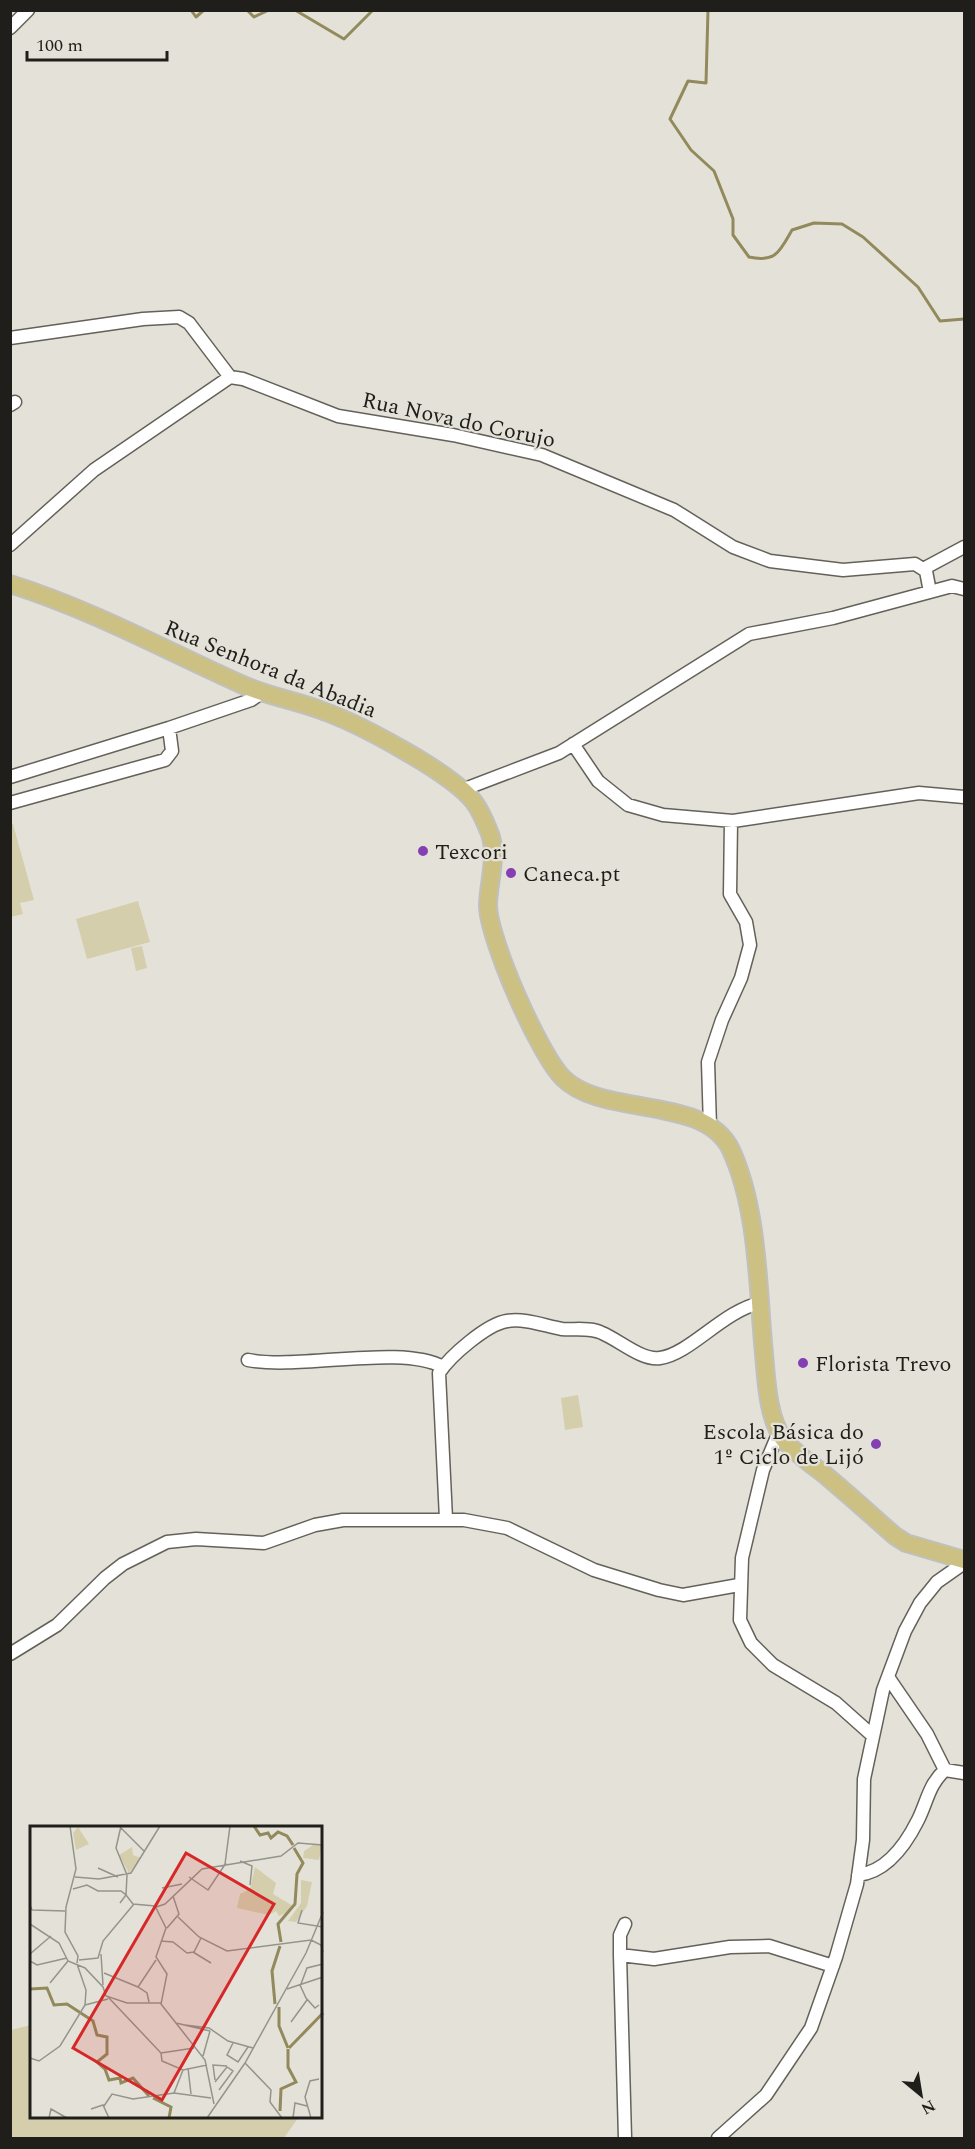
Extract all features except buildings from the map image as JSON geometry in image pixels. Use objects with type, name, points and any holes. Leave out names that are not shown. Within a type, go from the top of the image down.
[{"type":"main road","name":"Rua Senhora da Abadia","points":[[10,584],[83,613],[261,693],[332,713],[401,748],[462,790],[474,802],[492,841],[488,906],[496,944],[525,1012],[553,1065],[564,1079],[576,1087],[686,1117],[710,1126],[720,1133],[730,1148],[741,1177],[751,1230],[768,1389],[779,1432],[785,1441],[895,1536],[906,1543],[964,1561]]},
{"type":"street","points":[[10,28],[28,10]]},
{"type":"street","points":[[10,338],[143,319],[179,317],[189,323],[230,377],[219,382],[93,470],[10,544]]},
{"type":"street","name":"Rua Nova do Corujo","points":[[230,377],[243,379],[338,416],[453,435],[542,455],[674,510],[733,547],[770,561],[843,570],[915,564],[923,569]]},
{"type":"street","points":[[930,592],[926,571],[923,569],[964,547]]},
{"type":"street","points":[[462,790],[544,760],[573,744],[739,638],[763,630],[833,618],[952,586],[964,589]]},
{"type":"street","points":[[10,777],[170,728],[250,700],[261,693]]},
{"type":"street","points":[[10,803],[165,760],[172,751],[170,728]]},
{"type":"street","points":[[573,744],[598,780],[628,805],[663,814],[731,821],[919,793],[964,796]]},
{"type":"street","points":[[710,1126],[708,1062],[722,1020],[741,978],[750,945],[746,922],[730,894],[731,821]]},
{"type":"street","points":[[446,1519],[439,1373],[448,1359],[492,1327],[508,1321],[599,1331],[645,1356],[660,1358],[684,1347],[711,1327],[747,1306],[759,1303]]},
{"type":"street","points":[[248,1360],[314,1362],[411,1359],[430,1360],[443,1367]]},
{"type":"street","points":[[779,1432],[763,1470],[742,1558],[739,1585],[740,1620],[751,1643],[773,1665],[836,1703],[873,1736]]},
{"type":"street","points":[[10,1654],[57,1625],[105,1578],[123,1564],[166,1542],[196,1539],[264,1543],[315,1525],[344,1520],[400,1522],[446,1519],[507,1528],[594,1570],[683,1595],[739,1585]]},
{"type":"street","points":[[718,2139],[766,2095],[811,2028],[832,1966],[858,1875],[863,1840],[864,1779],[888,1677],[905,1631],[920,1603],[937,1582],[964,1561]]},
{"type":"street","points":[[888,1677],[927,1734],[945,1770]]},
{"type":"street","points":[[945,1770],[964,1773]]},
{"type":"street","points":[[858,1875],[868,1874],[892,1858],[918,1821],[935,1779],[945,1770]]},
{"type":"street","points":[[625,1924],[620,1935],[625,2139]]},
{"type":"street","points":[[620,1955],[654,1959],[730,1947],[769,1947],[832,1966]]},
{"type":"shaded area","points":[[11,824],[13,824],[34,900],[20,903],[23,914],[11,917]]},
{"type":"shaded area","points":[[138,901],[150,942],[87,959],[76,919]]},
{"type":"shaded area","points":[[142,946],[147,968],[136,971],[131,948]]},
{"type":"shaded area","points":[[578,1395],[583,1427],[565,1430],[561,1398]]},
{"type":"shaded area","points":[[30,2025],[30,2119],[297,2119],[284,2138],[11,2138],[11,2030]]},
{"type":"waterway","points":[[191,10],[196,17],[204,10]]},
{"type":"waterway","points":[[247,10],[254,17],[269,10]]},
{"type":"waterway","points":[[295,10],[344,39],[373,10]]},
{"type":"waterway","points":[[708,10],[706,83],[688,81],[670,119],[691,150],[714,171],[733,219],[733,235],[749,257],[765,258],[776,254],[792,230],[814,223],[842,224],[863,237],[918,287],[940,321],[964,319]]},
{"type":"place","name":"Texcori","points":[[423,851]]},
{"type":"place","name":"Caneca.pt","points":[[511,873]]},
{"type":"place","name":"Florista Trevo","points":[[803,1363]]},
{"type":"place","name":"Escola Básica do 1º Ciclo de Lijó","points":[[876,1444]]}]
